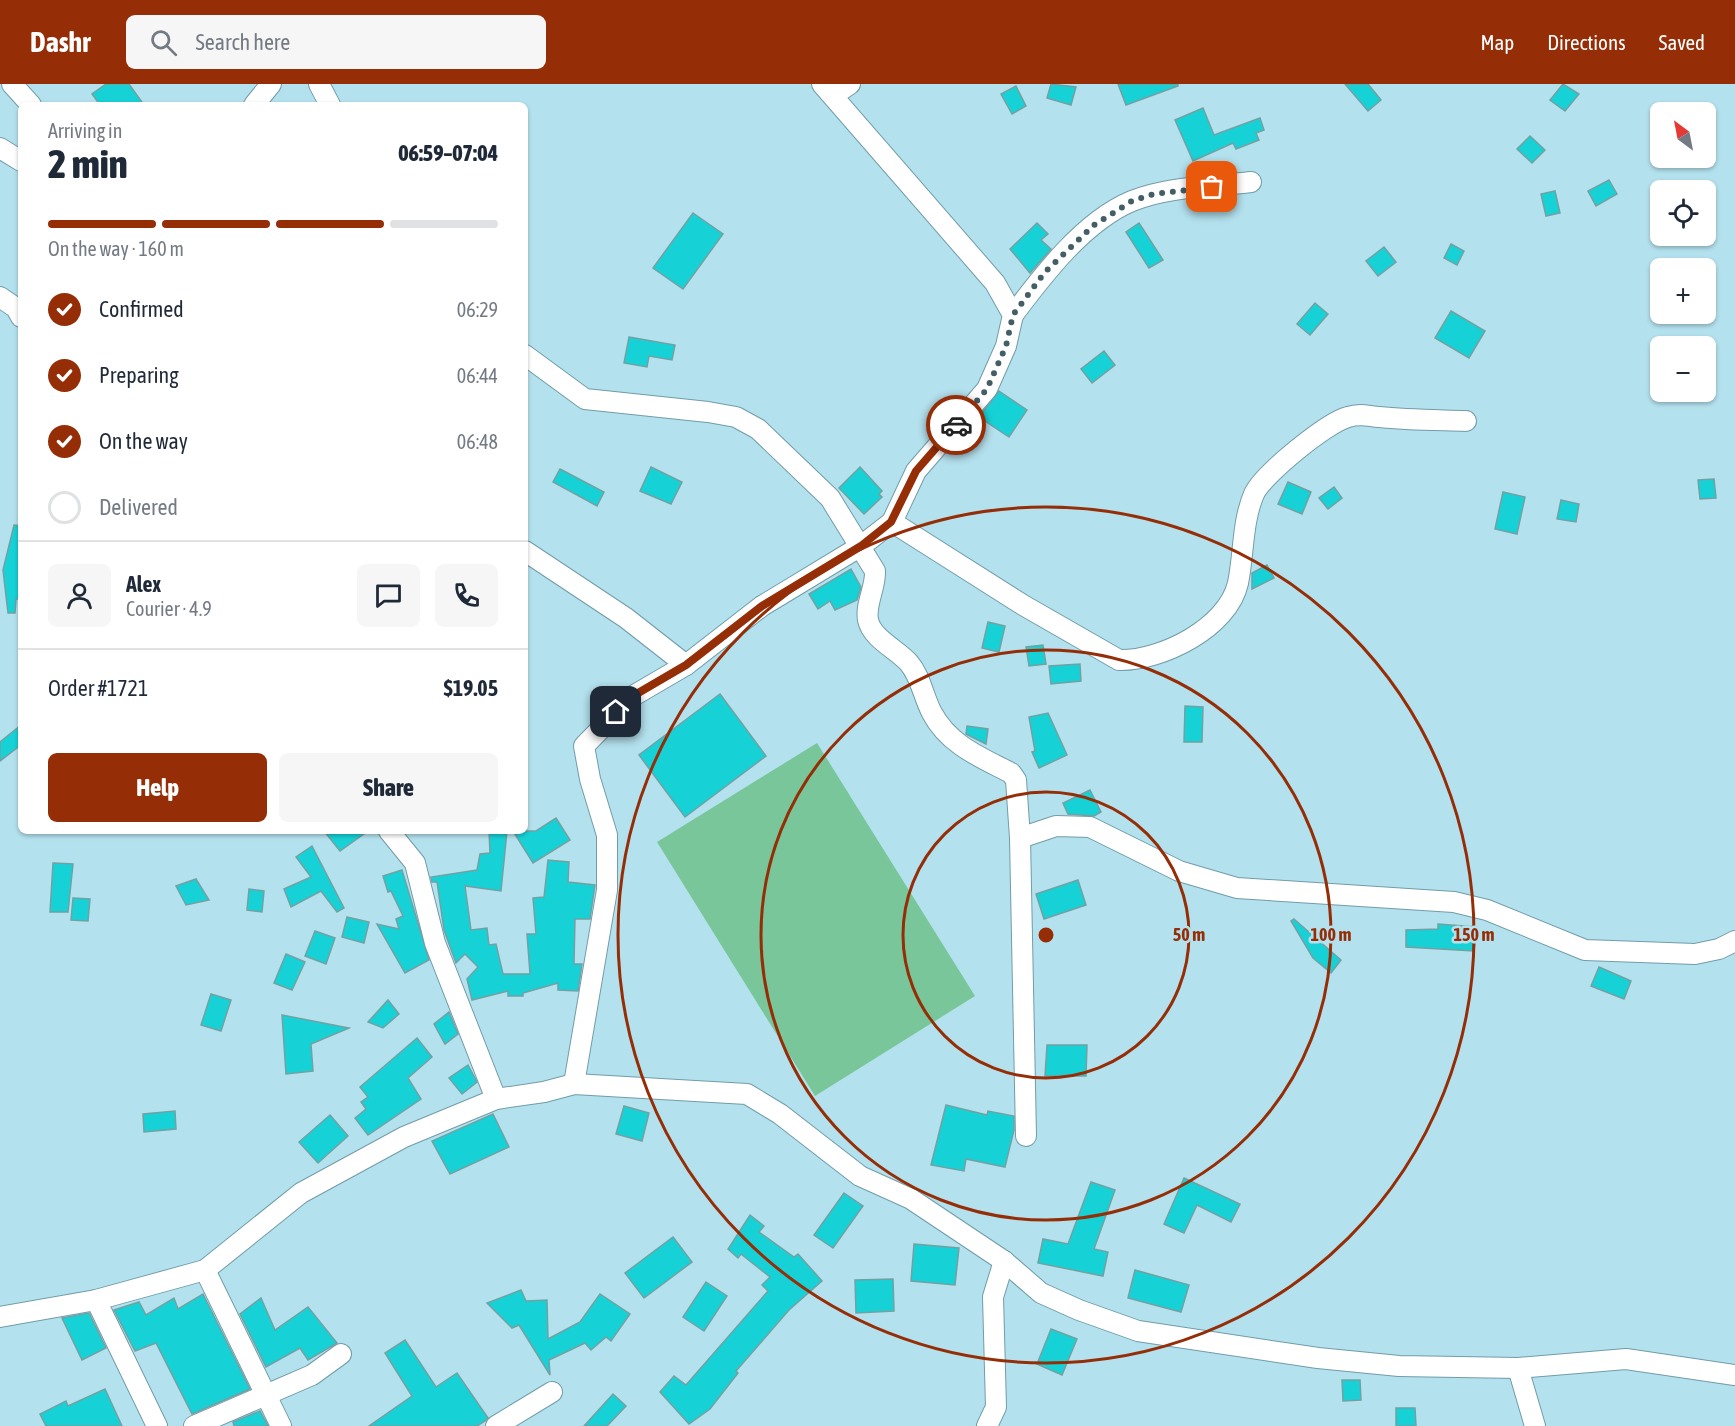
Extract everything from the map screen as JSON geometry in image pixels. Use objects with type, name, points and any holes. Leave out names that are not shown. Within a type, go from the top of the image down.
[{"type":"street","points":[[12,84],[29,102]]},
{"type":"street","points":[[256,102],[270,84]]},
{"type":"street","points":[[319,84],[328,102]]},
{"type":"street","points":[[835,88],[995,283],[1013,315]]},
{"type":"street","points":[[0,148],[18,159]]},
{"type":"street","points":[[574,1084],[607,890],[607,835],[590,779],[584,746],[633,696],[686,665],[762,606],[861,546],[891,522],[916,471],[987,389],[1006,346],[1013,315],[1045,272],[1094,225],[1112,211],[1154,194],[1251,183]]},
{"type":"street","points":[[528,357],[585,399],[708,412],[736,417],[758,429],[830,498],[861,546],[876,571],[868,622],[878,636],[913,667],[932,713],[951,739],[962,748],[1011,773],[1016,780],[1020,838],[1026,1136]]},
{"type":"street","points":[[891,522],[1023,605],[1119,660],[1141,659],[1157,656],[1210,626],[1222,612],[1237,586],[1248,516],[1255,492],[1279,463],[1345,417],[1360,414],[1378,417],[1466,421]]},
{"type":"street","points":[[528,553],[626,618],[686,665]]},
{"type":"street","points":[[1020,838],[1056,826],[1090,827],[1179,871],[1237,888],[1454,902],[1487,910],[1585,950],[1695,954],[1719,949],[1735,940]]},
{"type":"street","points":[[391,834],[415,863],[435,943],[496,1099]]},
{"type":"street","points":[[0,1317],[96,1300],[205,1270],[302,1193],[404,1137],[496,1099],[544,1092],[574,1084],[747,1094],[780,1114],[860,1176],[911,1198],[1004,1261],[1041,1293],[1079,1310],[1138,1331],[1318,1358],[1400,1366],[1518,1368],[1626,1359],[1735,1375]]},
{"type":"street","points":[[987,1426],[996,1407],[993,1297],[1004,1261]]},
{"type":"street","points":[[205,1270],[281,1426]]},
{"type":"street","points":[[96,1300],[157,1426]]},
{"type":"street","points":[[195,1426],[312,1375],[341,1354]]},
{"type":"street","points":[[1518,1368],[1535,1426]]},
{"type":"street","points":[[496,1426],[552,1392]]},
{"type":"green space","points":[[817,743],[975,996],[815,1096],[657,842]]},
{"type":"building","points":[[106,84],[129,84],[142,102],[98,102],[92,94]]},
{"type":"building","points":[[1051,84],[1076,87],[1071,105],[1047,98]]},
{"type":"building","points":[[1118,84],[1178,84],[1178,86],[1126,105]]},
{"type":"building","points":[[1345,84],[1368,84],[1381,100],[1368,111]]},
{"type":"building","points":[[1563,84],[1579,94],[1565,111],[1550,100]]},
{"type":"building","points":[[1016,86],[1026,106],[1012,114],[1001,94]]},
{"type":"building","points":[[1203,108],[1214,135],[1260,118],[1264,130],[1256,133],[1259,140],[1236,149],[1233,143],[1193,161],[1175,120]]},
{"type":"building","points":[[1530,136],[1545,150],[1532,163],[1517,149]]},
{"type":"building","points":[[1609,180],[1617,194],[1596,206],[1588,191]]},
{"type":"building","points":[[1555,191],[1560,213],[1546,216],[1541,194]]},
{"type":"building","points":[[693,213],[723,234],[683,289],[653,268]]},
{"type":"building","points":[[1037,223],[1048,234],[1041,240],[1051,249],[1030,273],[1010,249]]},
{"type":"building","points":[[1139,223],[1163,260],[1149,268],[1126,232]]},
{"type":"building","points":[[1451,244],[1464,251],[1457,265],[1444,258]]},
{"type":"building","points":[[1384,247],[1396,262],[1378,276],[1366,261]]},
{"type":"building","points":[[1315,303],[1328,314],[1310,335],[1297,324]]},
{"type":"building","points":[[1451,311],[1485,331],[1469,358],[1435,338]]},
{"type":"building","points":[[629,337],[675,345],[672,360],[649,356],[647,367],[624,363]]},
{"type":"building","points":[[1104,351],[1115,365],[1092,383],[1081,369]]},
{"type":"building","points":[[999,391],[1027,410],[1009,437],[979,417]]},
{"type":"building","points":[[651,467],[682,482],[671,504],[640,491]]},
{"type":"building","points":[[860,467],[882,491],[879,494],[882,497],[864,514],[839,488]]},
{"type":"building","points":[[560,469],[604,492],[597,506],[553,482]]},
{"type":"building","points":[[1714,479],[1716,498],[1700,499],[1698,480]]},
{"type":"building","points":[[1288,482],[1311,492],[1302,514],[1278,504]]},
{"type":"building","points":[[1334,487],[1342,498],[1328,509],[1319,498]]},
{"type":"building","points":[[1503,492],[1525,497],[1517,534],[1495,529]]},
{"type":"building","points":[[1561,500],[1579,504],[1576,522],[1557,519]]},
{"type":"building","points":[[14,525],[18,526],[18,599],[16,599],[15,613],[8,613],[3,570]]},
{"type":"building","points":[[1267,565],[1274,578],[1252,589],[1252,573]]},
{"type":"building","points":[[851,569],[861,587],[857,600],[835,610],[830,601],[818,609],[809,594]]},
{"type":"building","points":[[988,622],[1005,626],[999,652],[982,648]]},
{"type":"building","points":[[1043,645],[1046,664],[1029,666],[1026,647]]},
{"type":"building","points":[[1080,664],[1081,681],[1051,684],[1049,666]]},
{"type":"building","points":[[720,694],[766,756],[685,817],[639,755]]},
{"type":"building","points":[[1185,706],[1203,707],[1202,742],[1184,742]]},
{"type":"building","points":[[1048,713],[1067,755],[1039,768],[1032,752],[1035,751],[1029,717]]},
{"type":"building","points":[[967,726],[988,729],[986,744],[966,734]]},
{"type":"building","points":[[18,727],[18,747],[0,761],[0,742]]},
{"type":"building","points":[[1090,790],[1101,812],[1094,816],[1068,814],[1063,803]]},
{"type":"building","points":[[556,818],[570,840],[533,863],[515,834],[528,834],[528,831],[536,831]]},
{"type":"building","points":[[326,834],[364,834],[340,851]]},
{"type":"building","points":[[489,834],[507,834],[501,891],[465,886],[471,930],[487,928],[489,945],[496,944],[503,974],[530,974],[527,934],[536,934],[533,898],[544,897],[548,860],[569,862],[568,882],[595,885],[590,919],[575,919],[574,964],[582,964],[578,991],[558,990],[558,983],[523,993],[523,996],[508,996],[508,991],[472,1000],[467,979],[478,967],[465,954],[456,963],[444,930],[437,882],[432,882],[431,877],[477,870],[480,854],[490,853]]},
{"type":"building","points":[[312,846],[344,908],[337,912],[321,891],[291,907],[284,889],[311,877],[296,857]]},
{"type":"building","points":[[53,863],[73,864],[68,912],[50,912]]},
{"type":"building","points":[[402,870],[429,960],[405,973],[377,924],[399,929],[396,919],[403,916],[391,891],[388,892],[383,876]]},
{"type":"building","points":[[196,879],[209,900],[186,905],[176,886]]},
{"type":"building","points":[[1078,880],[1086,905],[1044,919],[1036,894]]},
{"type":"building","points":[[249,889],[264,891],[262,912],[247,910]]},
{"type":"building","points":[[73,898],[90,899],[88,921],[71,920]]},
{"type":"building","points":[[347,917],[369,922],[364,943],[342,937]]},
{"type":"building","points":[[1294,919],[1341,960],[1331,973],[1313,958],[1291,921]]},
{"type":"building","points":[[1438,924],[1477,927],[1474,951],[1406,947],[1406,930],[1438,929]]},
{"type":"building","points":[[315,931],[335,938],[326,964],[305,956]]},
{"type":"building","points":[[286,954],[305,962],[292,990],[274,983]]},
{"type":"building","points":[[1599,967],[1631,981],[1624,999],[1591,986]]},
{"type":"building","points":[[211,994],[231,1000],[221,1031],[201,1025]]},
{"type":"building","points":[[388,1000],[399,1014],[383,1028],[368,1022]]},
{"type":"building","points":[[449,1012],[458,1034],[445,1044],[434,1024]]},
{"type":"building","points":[[282,1015],[349,1028],[311,1044],[313,1071],[286,1074]]},
{"type":"building","points":[[417,1038],[432,1057],[408,1078],[421,1099],[368,1135],[355,1118],[366,1109],[361,1102],[368,1097],[360,1087]]},
{"type":"building","points":[[1047,1045],[1087,1045],[1086,1076],[1045,1076]]},
{"type":"building","points":[[468,1065],[477,1082],[462,1094],[449,1078]]},
{"type":"building","points":[[946,1105],[987,1115],[988,1111],[1014,1116],[1014,1130],[1005,1167],[966,1159],[964,1171],[931,1165]]},
{"type":"building","points":[[624,1106],[649,1113],[642,1141],[616,1134]]},
{"type":"building","points":[[175,1111],[176,1129],[144,1132],[143,1114]]},
{"type":"building","points":[[493,1114],[509,1147],[450,1174],[432,1141]]},
{"type":"building","points":[[330,1115],[348,1136],[318,1163],[299,1142]]},
{"type":"building","points":[[1184,1178],[1240,1204],[1231,1222],[1197,1205],[1184,1233],[1164,1224]]},
{"type":"building","points":[[1091,1182],[1115,1190],[1094,1249],[1108,1252],[1103,1276],[1038,1263],[1043,1239],[1068,1244]]},
{"type":"building","points":[[844,1193],[863,1206],[833,1248],[814,1235]]},
{"type":"building","points":[[750,1215],[764,1226],[759,1232],[794,1257],[798,1254],[822,1281],[789,1310],[736,1371],[738,1373],[710,1409],[689,1424],[660,1392],[674,1376],[686,1385],[768,1291],[762,1285],[770,1277],[741,1254],[738,1258],[728,1249]]},
{"type":"building","points":[[673,1237],[692,1262],[644,1298],[625,1273]]},
{"type":"building","points":[[914,1244],[959,1248],[955,1285],[911,1281]]},
{"type":"building","points":[[1135,1270],[1189,1285],[1181,1312],[1128,1298]]},
{"type":"building","points":[[893,1279],[894,1311],[856,1313],[855,1280]]},
{"type":"building","points":[[706,1282],[727,1296],[704,1331],[683,1317]]},
{"type":"building","points":[[521,1290],[526,1301],[547,1300],[548,1339],[580,1322],[600,1294],[630,1314],[611,1341],[606,1337],[591,1350],[585,1343],[549,1360],[550,1375],[519,1325],[512,1328],[487,1303]]},
{"type":"building","points":[[203,1294],[250,1389],[192,1414],[156,1343],[135,1351],[114,1310],[139,1302],[146,1315],[174,1298],[178,1309]]},
{"type":"building","points":[[261,1298],[275,1330],[308,1307],[337,1343],[308,1360],[300,1348],[266,1367],[240,1314]]},
{"type":"building","points":[[89,1313],[106,1348],[82,1360],[62,1318]]},
{"type":"building","points":[[1051,1329],[1077,1339],[1062,1375],[1037,1364]]},
{"type":"building","points":[[405,1340],[436,1387],[457,1373],[488,1418],[477,1426],[369,1426],[412,1396],[385,1353]]},
{"type":"building","points":[[1342,1380],[1360,1380],[1361,1400],[1343,1401]]},
{"type":"building","points":[[105,1389],[122,1426],[46,1426],[40,1414],[66,1401],[68,1406]]},
{"type":"building","points":[[613,1394],[626,1406],[607,1426],[584,1426]]},
{"type":"building","points":[[1396,1408],[1415,1408],[1416,1426],[1396,1426]]},
{"type":"building","points":[[260,1411],[268,1426],[234,1426],[233,1422]]},
{"type":"way so far","points":[[956,425],[987,389],[1006,346],[1013,315],[1045,272],[1094,225],[1112,211],[1132,201],[1154,194],[1212,187]]},
{"type":"route","points":[[616,712],[633,696],[686,665],[762,606],[861,546],[891,522],[916,471],[956,425]]}]
